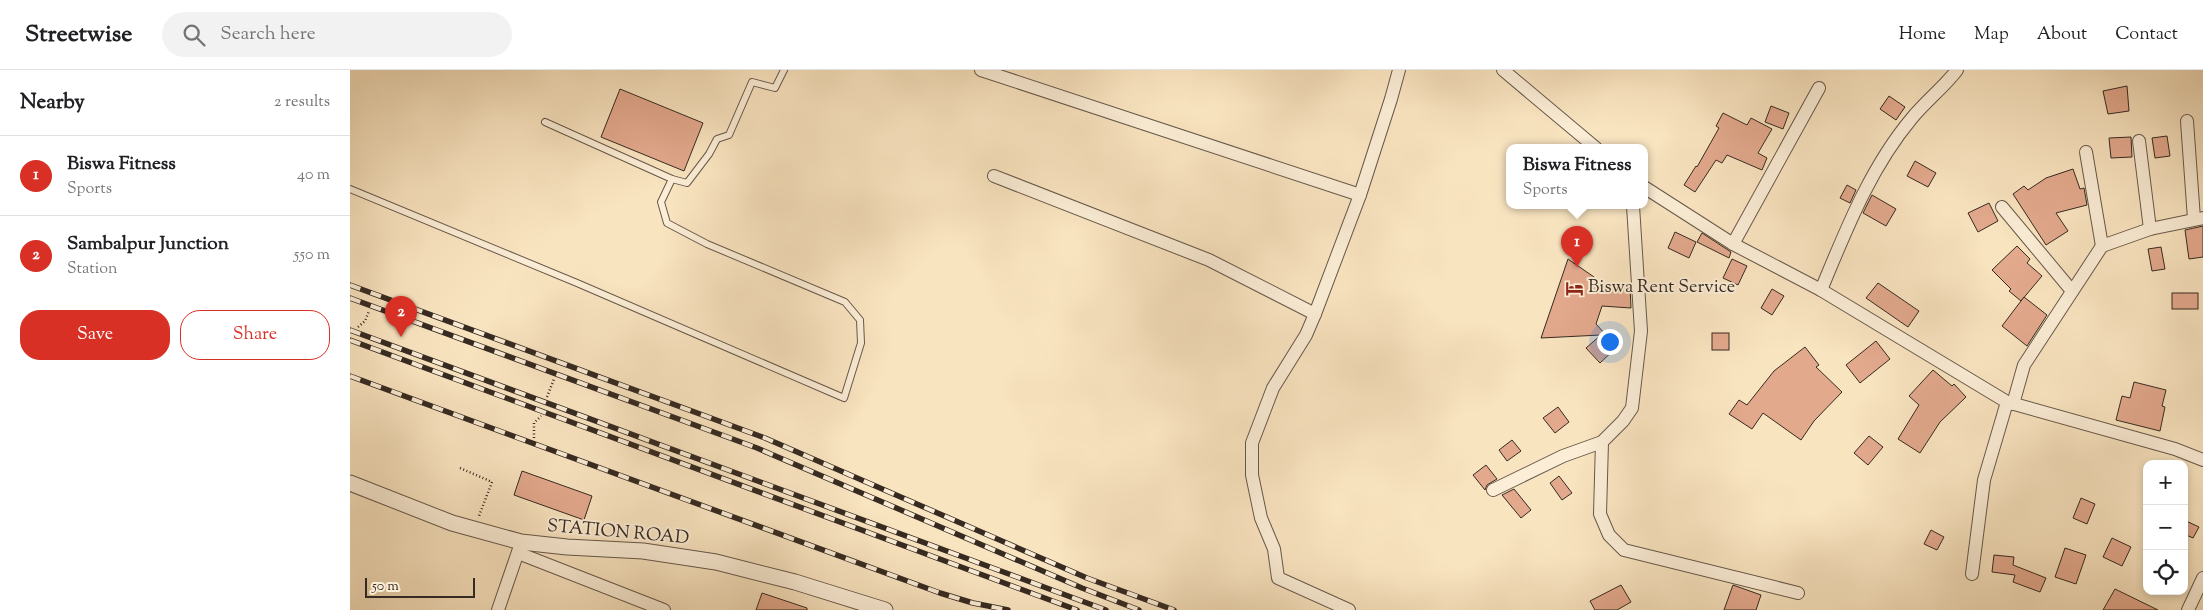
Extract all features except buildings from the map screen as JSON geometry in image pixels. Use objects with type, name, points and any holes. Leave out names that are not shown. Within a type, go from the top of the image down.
[{"type":"street","points":[[981,70],[1360,195]]},
{"type":"street","points":[[1349,610],[1278,578],[1274,549],[1261,518],[1252,475],[1252,443],[1273,388],[1306,335],[1315,314],[1360,195],[1399,70]]},
{"type":"street","points":[[1503,70],[1591,144]]},
{"type":"street","points":[[1820,290],[1856,207],[1887,154],[1912,118],[1957,70]]},
{"type":"street","points":[[1733,244],[1819,88]]},
{"type":"street","points":[[1972,574],[1984,480],[2024,365],[2102,246],[2150,229],[2199,218],[2187,121]]},
{"type":"street","points":[[2139,141],[2150,229]]},
{"type":"street","points":[[2086,152],[2102,246]]},
{"type":"street","points":[[994,176],[1208,260],[1315,314]]},
{"type":"street","points":[[1648,190],[1733,244],[1820,290],[2010,403],[2175,449],[2203,460]]},
{"type":"street","points":[[2002,207],[2072,291]]},
{"type":"street","points":[[1493,490],[1563,456],[1602,442],[1623,421],[1632,408],[1641,331],[1633,209]]},
{"type":"street","points":[[1602,442],[1600,514],[1609,535],[1624,550],[1798,593]]},
{"type":"street","name":"STATION ROAD","points":[[350,483],[519,547],[567,547],[643,552],[716,562],[795,582],[885,610]]},
{"type":"street","points":[[498,610],[519,547],[664,610]]},
{"type":"street","points":[[2188,610],[2203,578]]},
{"type":"lane","points":[[545,122],[672,179],[687,183],[709,154],[717,139],[729,135],[752,82],[775,88],[784,70]]},
{"type":"lane","points":[[350,189],[844,398],[861,343],[860,320],[845,302],[707,244],[667,223],[661,202],[672,179]]},
{"type":"path","points":[[358,327],[365,321],[369,311]]},
{"type":"path","points":[[547,397],[554,379]]},
{"type":"path","points":[[534,438],[534,423],[541,416]]},
{"type":"path","points":[[460,468],[492,482],[474,529]]},
{"type":"railway","points":[[350,285],[765,438],[1087,578],[1174,610]]},
{"type":"railway","points":[[350,298],[757,448],[1082,588],[1139,610]]},
{"type":"railway","points":[[350,330],[1106,610]]},
{"type":"railway","points":[[350,340],[1077,610]]},
{"type":"railway","points":[[350,376],[940,593],[973,603],[1008,610]]},
{"type":"place","name":"Biswa Fitness","points":[[1577,267]]},
{"type":"place","name":"Biswa Rent Service","points":[[1574,288]]},
{"type":"place","name":"Sambalpur Junction","points":[[401,337]]}]
